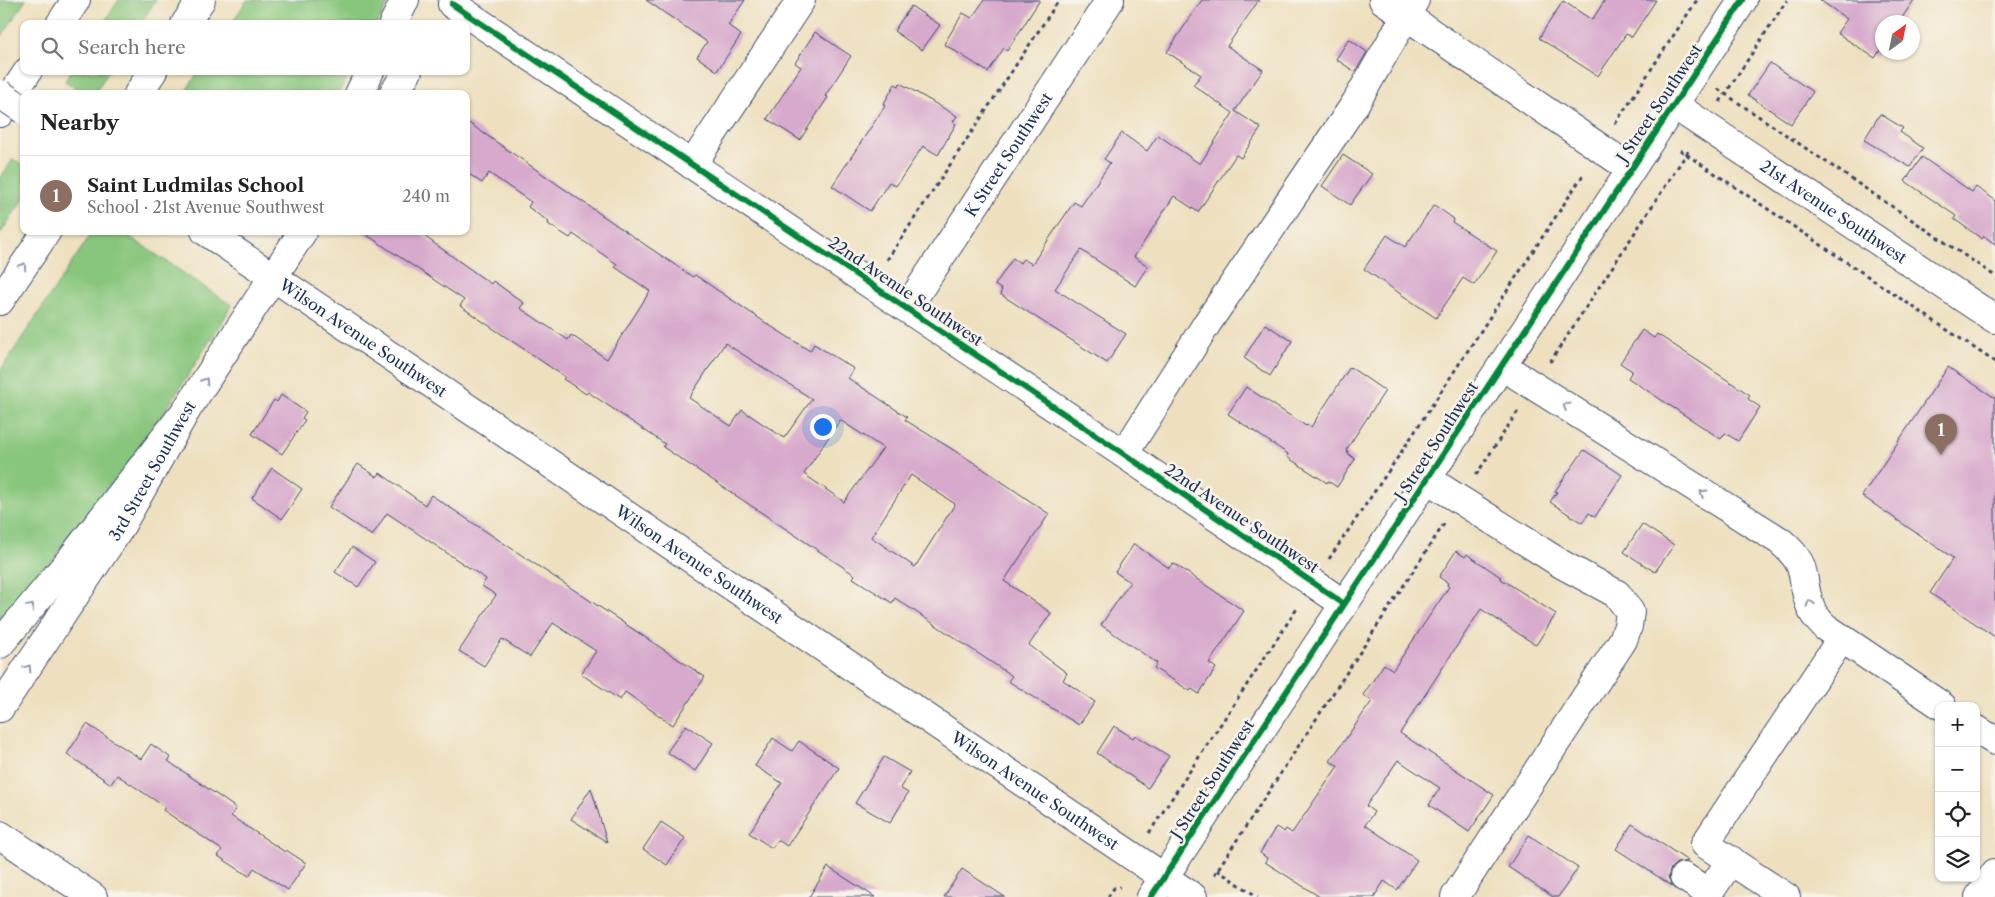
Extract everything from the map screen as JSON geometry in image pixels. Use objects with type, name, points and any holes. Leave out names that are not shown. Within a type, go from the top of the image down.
[{"type":"main road","points":[[63,20],[76,0]]},
{"type":"main road","points":[[188,20],[201,0]]},
{"type":"main road","points":[[395,20],[405,0]]},
{"type":"main road","points":[[692,165],[801,0]]},
{"type":"main road","name":"K Street Southwest","points":[[907,308],[1110,0]]},
{"type":"main road","points":[[1382,0],[1410,8],[1631,169]]},
{"type":"main road","name":"J Street Southwest","points":[[1158,887],[1743,0]]},
{"type":"main road","points":[[1124,454],[1208,322],[1355,104],[1410,8]]},
{"type":"main road","name":"22nd Avenue Southwest","points":[[448,9],[465,20]]},
{"type":"main road","name":"22nd Avenue Southwest","points":[[470,23],[692,165],[1124,454],[1344,604]]},
{"type":"main road","points":[[0,113],[25,75]]},
{"type":"main road","points":[[141,90],[151,75]]},
{"type":"main road","points":[[361,90],[368,75]]},
{"type":"main road","points":[[396,90],[405,75]]},
{"type":"main road","points":[[0,94],[20,107]]},
{"type":"main road","name":"21st Avenue Southwest","points":[[1674,105],[1995,319]]},
{"type":"main road","points":[[0,301],[43,235]]},
{"type":"main road","name":"3rd Street Southwest","points":[[0,708],[118,531],[188,409],[300,235]]},
{"type":"main road","name":"Wilson Avenue Southwest","points":[[216,238],[1158,887],[1193,897]]},
{"type":"main road","points":[[1502,366],[1780,541],[1794,553],[1803,567],[1811,609],[1825,628],[1936,702]]},
{"type":"main road","points":[[0,644],[70,560],[188,409]]},
{"type":"main road","points":[[1427,479],[1563,565],[1617,594],[1630,612],[1624,640],[1455,897]]},
{"type":"main road","points":[[1786,897],[1705,844],[1841,639]]},
{"type":"main road","points":[[1980,732],[1995,741]]},
{"type":"main road","points":[[0,835],[93,897]]},
{"type":"main road","points":[[1684,877],[1709,893],[1731,860]]},
{"type":"main road","points":[[1979,897],[1995,873]]},
{"type":"path","points":[[871,284],[1060,0]]},
{"type":"path","points":[[1613,127],[1697,0]]},
{"type":"path","points":[[1717,107],[1787,0]]},
{"type":"path","points":[[1710,84],[1995,276]]},
{"type":"path","points":[[1678,148],[1995,362]]},
{"type":"path","points":[[1327,562],[1588,168]]},
{"type":"path","points":[[1148,833],[1299,606]]},
{"type":"path","points":[[1217,869],[1258,897]]},
{"type":"path","points":[[1108,897],[1114,888],[1120,887]]},
{"type":"green space","points":[[0,0],[26,0],[1,37],[0,37]]},
{"type":"green space","points":[[119,0],[156,0],[143,20],[106,20]]},
{"type":"green space","points":[[247,0],[390,0],[379,20],[234,20]]},
{"type":"green space","points":[[69,75],[106,75],[97,90],[78,90],[65,81]]},
{"type":"green space","points":[[196,75],[349,75],[340,90],[187,90]]},
{"type":"green space","points":[[13,159],[20,163],[20,204],[0,234],[0,179]]},
{"type":"green space","points":[[90,235],[127,235],[231,305],[164,413],[125,468],[0,627],[0,371]]},
{"type":"building","points":[[646,0],[745,0],[728,25],[741,35],[717,71],[697,57],[707,42]]},
{"type":"building","points":[[984,0],[1040,0],[1007,51],[1004,48],[988,72],[944,44],[963,13],[972,18]]},
{"type":"building","points":[[1202,0],[1259,0],[1227,46],[1263,70],[1235,111],[1261,128],[1241,158],[1236,155],[1198,212],[1174,196],[1134,257],[1148,266],[1135,286],[1081,250],[1055,289],[1126,334],[1107,363],[1000,294],[1002,290],[995,285],[1013,258],[1020,263],[1023,259],[1032,264],[1074,202],[1081,206],[1110,163],[1104,159],[1122,133],[1147,151],[1158,135],[1200,164],[1233,113],[1193,85],[1201,75],[1167,52]]},
{"type":"building","points":[[1605,0],[1656,0],[1632,37],[1626,34],[1598,76],[1539,38],[1563,1],[1592,20]]},
{"type":"building","points":[[1820,0],[1914,0],[1904,15],[1875,15],[1875,58],[1837,33],[1847,19]]},
{"type":"building","points":[[911,6],[940,25],[922,50],[894,31]]},
{"type":"building","points":[[815,32],[851,56],[825,96],[828,97],[800,140],[767,119],[801,67],[795,63]]},
{"type":"building","points":[[1349,39],[1367,52],[1355,72],[1336,59]]},
{"type":"building","points":[[1770,63],[1813,92],[1791,124],[1748,95]]},
{"type":"building","points":[[900,83],[957,116],[953,122],[956,124],[938,155],[923,146],[896,186],[889,182],[870,211],[832,186],[885,106],[883,105],[895,84],[899,86]]},
{"type":"building","points":[[1880,114],[1903,128],[1900,132],[1923,148],[1910,167],[1864,140]]},
{"type":"building","points":[[470,124],[693,277],[695,275],[810,351],[814,344],[854,369],[848,378],[907,417],[905,420],[976,464],[1049,514],[1004,581],[1051,613],[1029,645],[1067,673],[1063,680],[1095,702],[1079,725],[1008,681],[1012,676],[895,598],[892,603],[853,578],[855,575],[663,447],[665,444],[588,392],[586,394],[563,379],[565,377],[460,306],[464,300],[367,235],[423,235],[491,284],[493,281],[524,303],[520,308],[568,340],[571,335],[607,359],[650,291],[615,267],[617,264],[573,234],[570,238],[548,224],[549,222],[528,207],[531,202],[489,173],[482,183],[470,175]],"holes":[[[725,343],[812,399],[784,438],[742,410],[731,426],[689,398]],[[840,420],[883,448],[844,502],[804,474]],[[911,475],[955,504],[915,567],[871,537]]]},
{"type":"building","points":[[1343,155],[1372,174],[1350,205],[1322,186]]},
{"type":"building","points":[[1922,157],[1972,192],[1976,187],[1995,200],[1995,244],[1984,236],[1982,239],[1954,219],[1956,216],[1905,181]]},
{"type":"building","points":[[1434,205],[1454,219],[1452,222],[1497,251],[1474,285],[1463,278],[1436,318],[1364,269],[1387,235],[1405,247]]},
{"type":"building","points":[[1265,324],[1292,341],[1270,376],[1244,358]]},
{"type":"building","points":[[1642,330],[1654,338],[1657,334],[1750,395],[1748,399],[1760,407],[1738,441],[1725,433],[1721,439],[1628,378],[1632,371],[1620,363]]},
{"type":"building","points":[[1350,367],[1385,391],[1346,450],[1355,459],[1337,487],[1328,481],[1327,483],[1287,457],[1288,454],[1228,414],[1246,387],[1306,426],[1311,427]]},
{"type":"building","points":[[1948,367],[1995,398],[1995,637],[1930,593],[1953,558],[1862,496]]},
{"type":"building","points":[[281,395],[306,412],[302,418],[305,420],[282,454],[252,434],[274,400],[277,402]]},
{"type":"building","points":[[1584,450],[1622,475],[1595,517],[1589,513],[1582,523],[1550,502],[1557,492],[1555,491]]},
{"type":"building","points":[[358,464],[377,477],[380,473],[425,505],[431,495],[705,677],[673,725],[625,692],[620,700],[581,674],[596,651],[553,623],[530,657],[502,639],[484,666],[459,651],[496,595],[482,586],[486,579],[387,513],[372,536],[329,507]]},
{"type":"building","points":[[272,468],[302,489],[282,519],[252,498]]},
{"type":"building","points":[[1642,524],[1674,545],[1655,572],[1624,552]]},
{"type":"building","points":[[1134,544],[1169,568],[1173,563],[1244,611],[1209,663],[1216,668],[1199,694],[1192,689],[1190,691],[1154,668],[1157,663],[1101,625],[1130,582],[1115,572]]},
{"type":"building","points":[[352,547],[375,562],[358,587],[335,572]]},
{"type":"building","points":[[1456,551],[1465,557],[1467,554],[1501,579],[1556,614],[1536,645],[1481,609],[1400,733],[1494,795],[1469,832],[1429,805],[1440,788],[1398,760],[1366,806],[1374,812],[1365,825],[1417,860],[1397,890],[1384,881],[1374,897],[1320,897],[1265,862],[1267,858],[1260,853],[1276,827],[1284,832],[1286,829],[1292,833],[1338,766],[1330,761],[1372,701],[1363,695],[1384,664],[1393,670],[1449,587],[1448,583],[1439,577]]},
{"type":"building","points":[[87,724],[141,759],[151,744],[171,758],[168,761],[236,808],[231,816],[285,852],[286,850],[306,863],[288,890],[254,868],[249,876],[218,856],[222,850],[163,810],[165,807],[117,775],[111,784],[67,754]]},
{"type":"building","points":[[686,725],[713,743],[695,771],[667,752]]},
{"type":"building","points":[[1114,726],[1133,738],[1135,735],[1169,756],[1148,788],[1097,753]]},
{"type":"building","points":[[773,738],[792,751],[799,741],[839,768],[787,846],[778,840],[772,848],[749,833],[782,783],[755,766]]},
{"type":"building","points":[[884,757],[910,772],[900,788],[908,793],[890,823],[855,803]]},
{"type":"building","points":[[591,788],[607,842],[571,819]]},
{"type":"building","points":[[661,822],[685,838],[667,865],[643,849]]},
{"type":"building","points":[[1632,824],[1688,861],[1677,863],[1671,868],[1668,877],[1672,886],[1616,849]]},
{"type":"building","points":[[1529,835],[1578,868],[1558,897],[1553,897],[1508,867]]},
{"type":"building","points":[[828,867],[875,897],[809,897]]},
{"type":"building","points":[[962,869],[1005,897],[944,897]]},
{"type":"cycle path","points":[[1151,897],[1743,0]]},
{"type":"cycle path","points":[[452,4],[1124,454],[1344,604]]},
{"type":"place","name":"Saint Ludmilas School","points":[[1941,455]]}]
